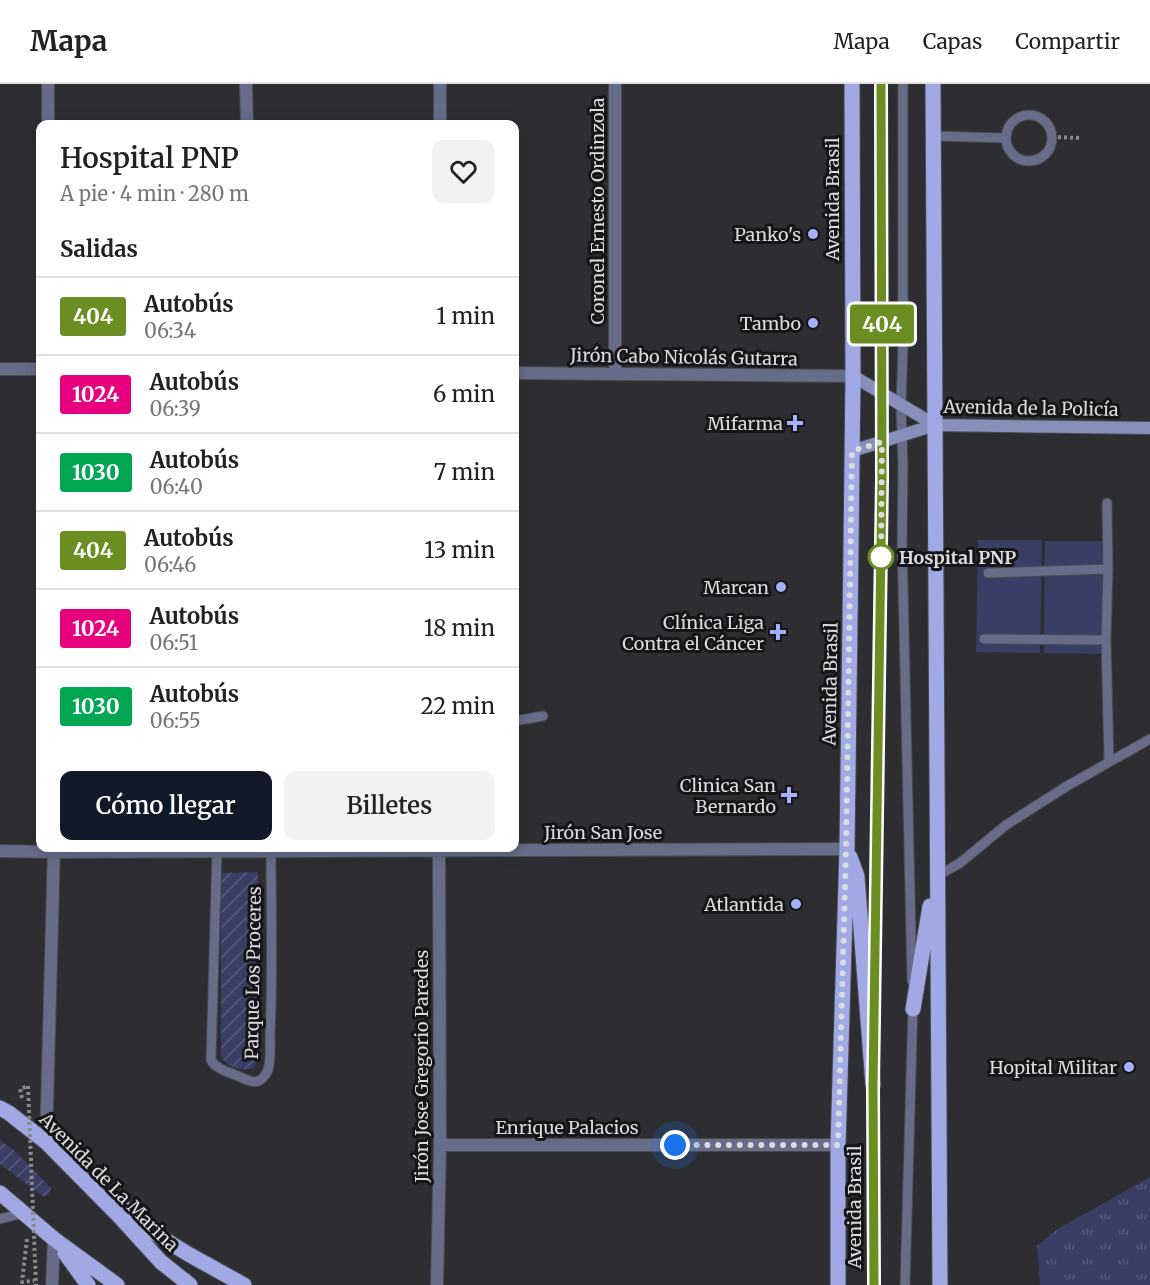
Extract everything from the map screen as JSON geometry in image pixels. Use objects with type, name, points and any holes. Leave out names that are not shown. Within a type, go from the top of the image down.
[{"type":"main road","name":"Avenida Brasil","points":[[838,1285],[838,1145],[846,849],[853,376],[852,84]]},
{"type":"main road","points":[[933,84],[940,1285]]},
{"type":"main road","points":[[846,849],[857,876],[873,1085]]},
{"type":"main road","points":[[913,1009],[937,869]]},
{"type":"main road","name":"Avenida de La Marina","points":[[0,1108],[46,1142],[161,1262],[190,1285]]},
{"type":"main road","points":[[46,1142],[151,1231],[244,1285]]},
{"type":"main road","points":[[0,1193],[54,1239],[117,1285]]},
{"type":"main road","points":[[54,1239],[88,1285]]},
{"type":"street","points":[[48,84],[48,120]]},
{"type":"street","points":[[246,84],[247,120]]},
{"type":"street","points":[[440,84],[440,120]]},
{"type":"street","name":"Coronel Ernesto Ordinzola","points":[[615,84],[615,374]]},
{"type":"street","points":[[0,369],[36,369]]},
{"type":"street","name":"Jirón Cabo Nicolás Gutarra","points":[[519,373],[853,376]]},
{"type":"street","name":"Avenida de la Policía","points":[[853,376],[935,425],[1150,428]]},
{"type":"street","points":[[852,451],[935,425]]},
{"type":"street","name":"Jirón San Jose","points":[[519,849],[846,849]]},
{"type":"street","name":"Jirón San Jose","points":[[0,851],[36,850]]},
{"type":"street","points":[[46,1142],[54,852]]},
{"type":"street","name":"Jirón Jose Gregorio Paredes","points":[[437,1285],[440,1145],[439,852]]},
{"type":"street","name":"Enrique Palacios","points":[[440,1145],[838,1145]]},
{"type":"street","points":[[52,1285],[54,1239]]},
{"type":"lane","name":"Avenida Brasil","points":[[874,1285],[873,1085],[882,514],[881,84]]},
{"type":"lane","points":[[903,84],[901,405],[913,1009],[905,1285]]},
{"type":"lane","points":[[1031,115],[1044,121],[1052,137],[1045,154],[1031,161],[1017,157],[1011,152],[1006,138],[1011,124],[1017,119],[1031,115]]},
{"type":"lane","points":[[933,136],[1006,138]]},
{"type":"lane","points":[[1107,503],[1106,640],[1109,762]]},
{"type":"lane","points":[[988,573],[1108,569]]},
{"type":"lane","points":[[984,639],[1106,640]]},
{"type":"lane","points":[[519,720],[543,716]]},
{"type":"lane","points":[[937,869],[960,863],[1006,825],[1067,786],[1150,739]]},
{"type":"lane","name":"Parque Los Proceres","points":[[217,852],[211,1060],[218,1067],[251,1083],[257,1082],[269,1069],[271,852]]},
{"type":"lane","points":[[0,1219],[26,1215]]},
{"type":"path","points":[[1052,137],[1080,138]]},
{"type":"path","points":[[26,1215],[22,1282],[36,1283],[28,1086]]},
{"type":"green space","points":[[978,540],[1042,540],[1040,653],[976,652]]},
{"type":"green space","points":[[1045,541],[1110,541],[1108,654],[1044,653]]},
{"type":"green space","points":[[258,872],[258,1059],[254,1068],[240,1069],[232,1067],[221,1057],[221,873]]},
{"type":"green space","points":[[0,1140],[15,1151],[51,1188],[49,1194],[44,1197],[0,1164]]},
{"type":"green space","points":[[1150,1177],[1150,1285],[1040,1285],[1037,1246],[1056,1230]]},
{"type":"bus line","name":"404","points":[[874,1285],[873,1085],[882,479],[881,84]]},
{"type":"place","name":"Panko's","points":[[813,234]]},
{"type":"place","name":"Tambo","points":[[813,323]]},
{"type":"place","name":"Mifarma","points":[[795,423]]},
{"type":"place","name":"Hospital PNP","points":[[881,557]]},
{"type":"place","name":"Marcan","points":[[781,587]]},
{"type":"place","name":"Clínica Liga Contra el Cáncer","points":[[778,632]]},
{"type":"place","name":"Clinica San Bernardo","points":[[789,795]]},
{"type":"place","name":"Atlantida","points":[[796,904]]},
{"type":"place","name":"Hopital Militar","points":[[1129,1067]]},
{"type":"route","points":[[675,1145],[838,1145],[846,849],[852,451],[882,442],[881,557]]}]
